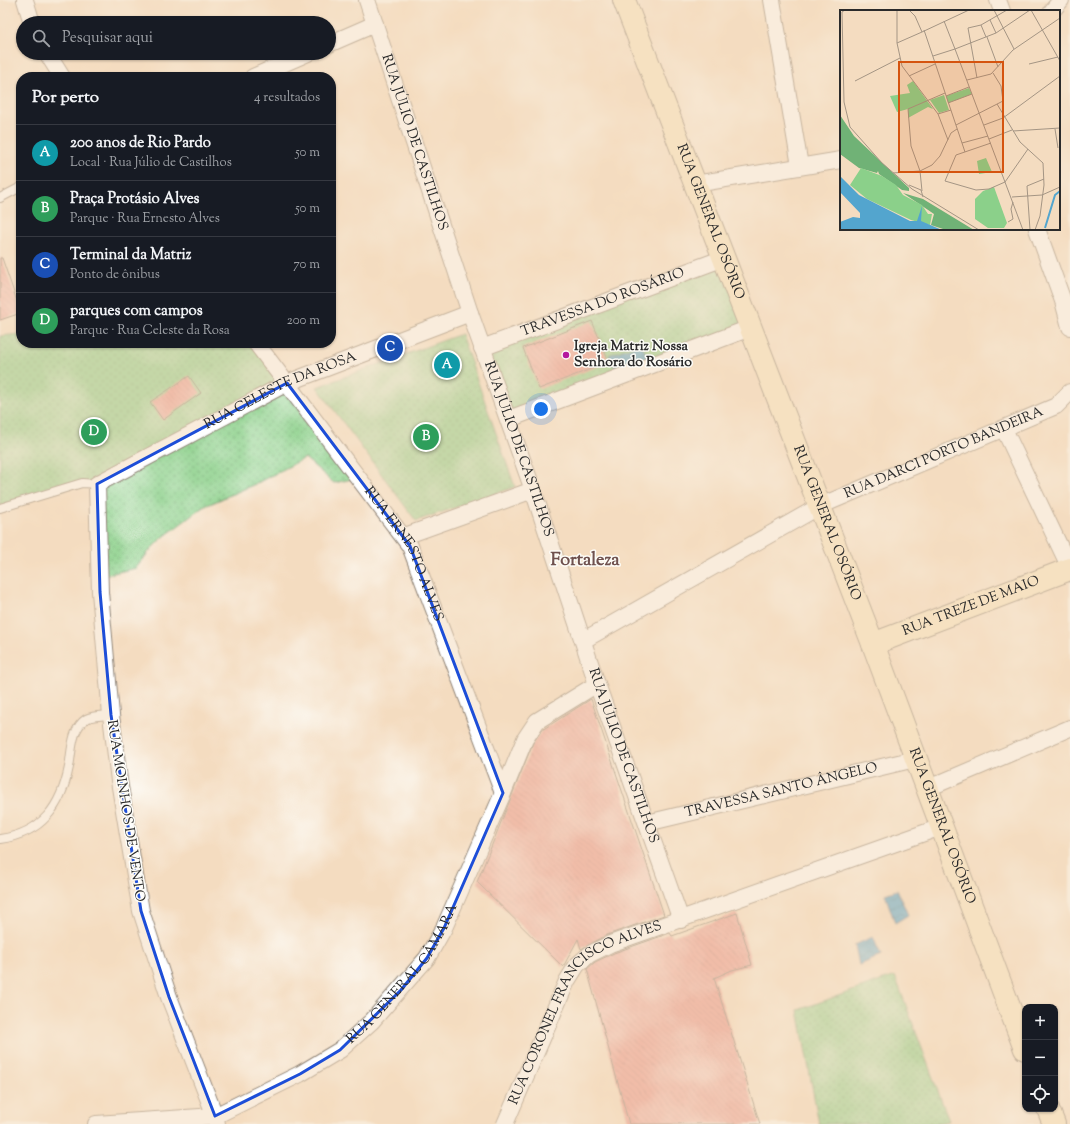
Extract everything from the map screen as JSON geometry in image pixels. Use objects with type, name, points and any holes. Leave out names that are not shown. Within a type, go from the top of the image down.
[{"type":"street","points":[[24,0],[30,16]]},
{"type":"street","name":"RUA JÚLIO DE CASTILHOS","points":[[367,0],[470,313],[533,490],[584,640],[597,684],[681,920]]},
{"type":"street","name":"RUA GENERAL OSÓRIO","points":[[624,0],[873,644],[926,789],[1022,1041]]},
{"type":"street","points":[[772,0],[800,166]]},
{"type":"street","points":[[998,0],[1002,10]]},
{"type":"street","points":[[1053,10],[1061,0]]},
{"type":"street","points":[[336,41],[375,24]]},
{"type":"street","points":[[51,60],[59,72]]},
{"type":"street","points":[[264,72],[292,60]]},
{"type":"street","points":[[696,184],[840,160]]},
{"type":"street","points":[[1037,230],[1063,301],[1070,327]]},
{"type":"street","name":"TRAVESSA DO ROSÁRIO","points":[[482,348],[724,258]]},
{"type":"street","name":"RUA CELESTE DA ROSA","points":[[97,484],[287,383],[470,313]]},
{"type":"street","points":[[508,419],[750,328]]},
{"type":"street","name":"RUA ERNESTO ALVES","points":[[260,348],[404,536],[410,546],[503,793]]},
{"type":"street","name":"RUA DARCI PORTO BANDEIRA","points":[[584,640],[820,506],[1056,406],[1070,392]]},
{"type":"street","points":[[1004,429],[1070,568]]},
{"type":"street","name":"RUA MOINHOS DE VENTO","points":[[97,484],[100,592],[110,715],[120,788],[141,911],[169,997],[216,1120]]},
{"type":"street","points":[[404,536],[533,490]]},
{"type":"street","name":"RUA TREZE DE MAIO","points":[[873,644],[1070,568]]},
{"type":"street","name":"RUA GENERAL CÂMARA","points":[[96,1124],[216,1120],[300,1074],[340,1050],[372,1021],[401,990],[427,958],[444,928],[525,739],[537,721],[597,684]]},
{"type":"street","points":[[926,789],[1070,728]]},
{"type":"street","name":"TRAVESSA SANTO ÂNGELO","points":[[646,823],[915,759]]},
{"type":"street","name":"RUA CORONEL FRANCISCO ALVES","points":[[505,1124],[558,999],[577,965],[590,954],[610,944],[941,827]]},
{"type":"street","points":[[1049,1112],[1054,1124]]},
{"type":"lane","points":[[0,198],[16,190]]},
{"type":"lane","points":[[0,508],[82,483],[97,484]]},
{"type":"lane","points":[[0,839],[26,832],[41,823],[53,811],[62,794],[72,742],[78,728],[86,720],[94,716],[110,715]]},
{"type":"highlighted area","points":[[287,383],[410,546],[503,793],[444,928],[427,958],[401,990],[340,1050],[300,1074],[215,1116],[169,997],[141,911],[111,715],[100,592],[97,484]]},
{"type":"green space","points":[[723,261],[749,327],[509,417],[483,348]]},
{"type":"green space","points":[[16,334],[16,348],[255,348],[282,382],[95,481],[0,506],[0,336]]},
{"type":"green space","points":[[461,334],[515,487],[416,521],[317,387]]},
{"type":"green space","points":[[287,385],[356,478],[334,483],[305,458],[255,484],[203,507],[162,538],[136,568],[99,576],[98,485]]},
{"type":"green space","points":[[895,976],[949,1121],[933,1124],[819,1124],[798,1010]]},
{"type":"water","points":[[641,344],[650,363],[618,375],[609,355]]},
{"type":"water","points":[[897,890],[908,915],[895,923],[885,894]]},
{"type":"water","points":[[873,937],[881,956],[859,965],[855,945]]},
{"type":"building","points":[[0,258],[2,258],[16,299],[16,315],[0,320]]},
{"type":"building","name":"Igreja Matriz Nossa Senhora do Rosário","points":[[592,321],[609,362],[539,389],[523,348]]},
{"type":"building","points":[[189,376],[201,393],[163,420],[150,402]]},
{"type":"building","points":[[591,699],[664,915],[607,935],[581,949],[578,939],[563,967],[477,882],[533,743],[542,730]]},
{"type":"building","points":[[737,913],[752,965],[732,970],[714,978],[760,1124],[629,1124],[587,969],[595,962],[614,953],[670,933],[672,936]]},
{"type":"place","name":"Terminal da Matriz","points":[[390,348]]},
{"type":"place","name":"Igreja Matriz Nossa Senhora do Rosário","points":[[566,355]]},
{"type":"place","name":"200 anos de Rio Pardo","points":[[447,365]]},
{"type":"place","name":"parques com campos","points":[[94,432]]},
{"type":"place","name":"Praça Protásio Alves","points":[[426,437]]},
{"type":"district","name":"Fortaleza","points":[[585,561]]}]
